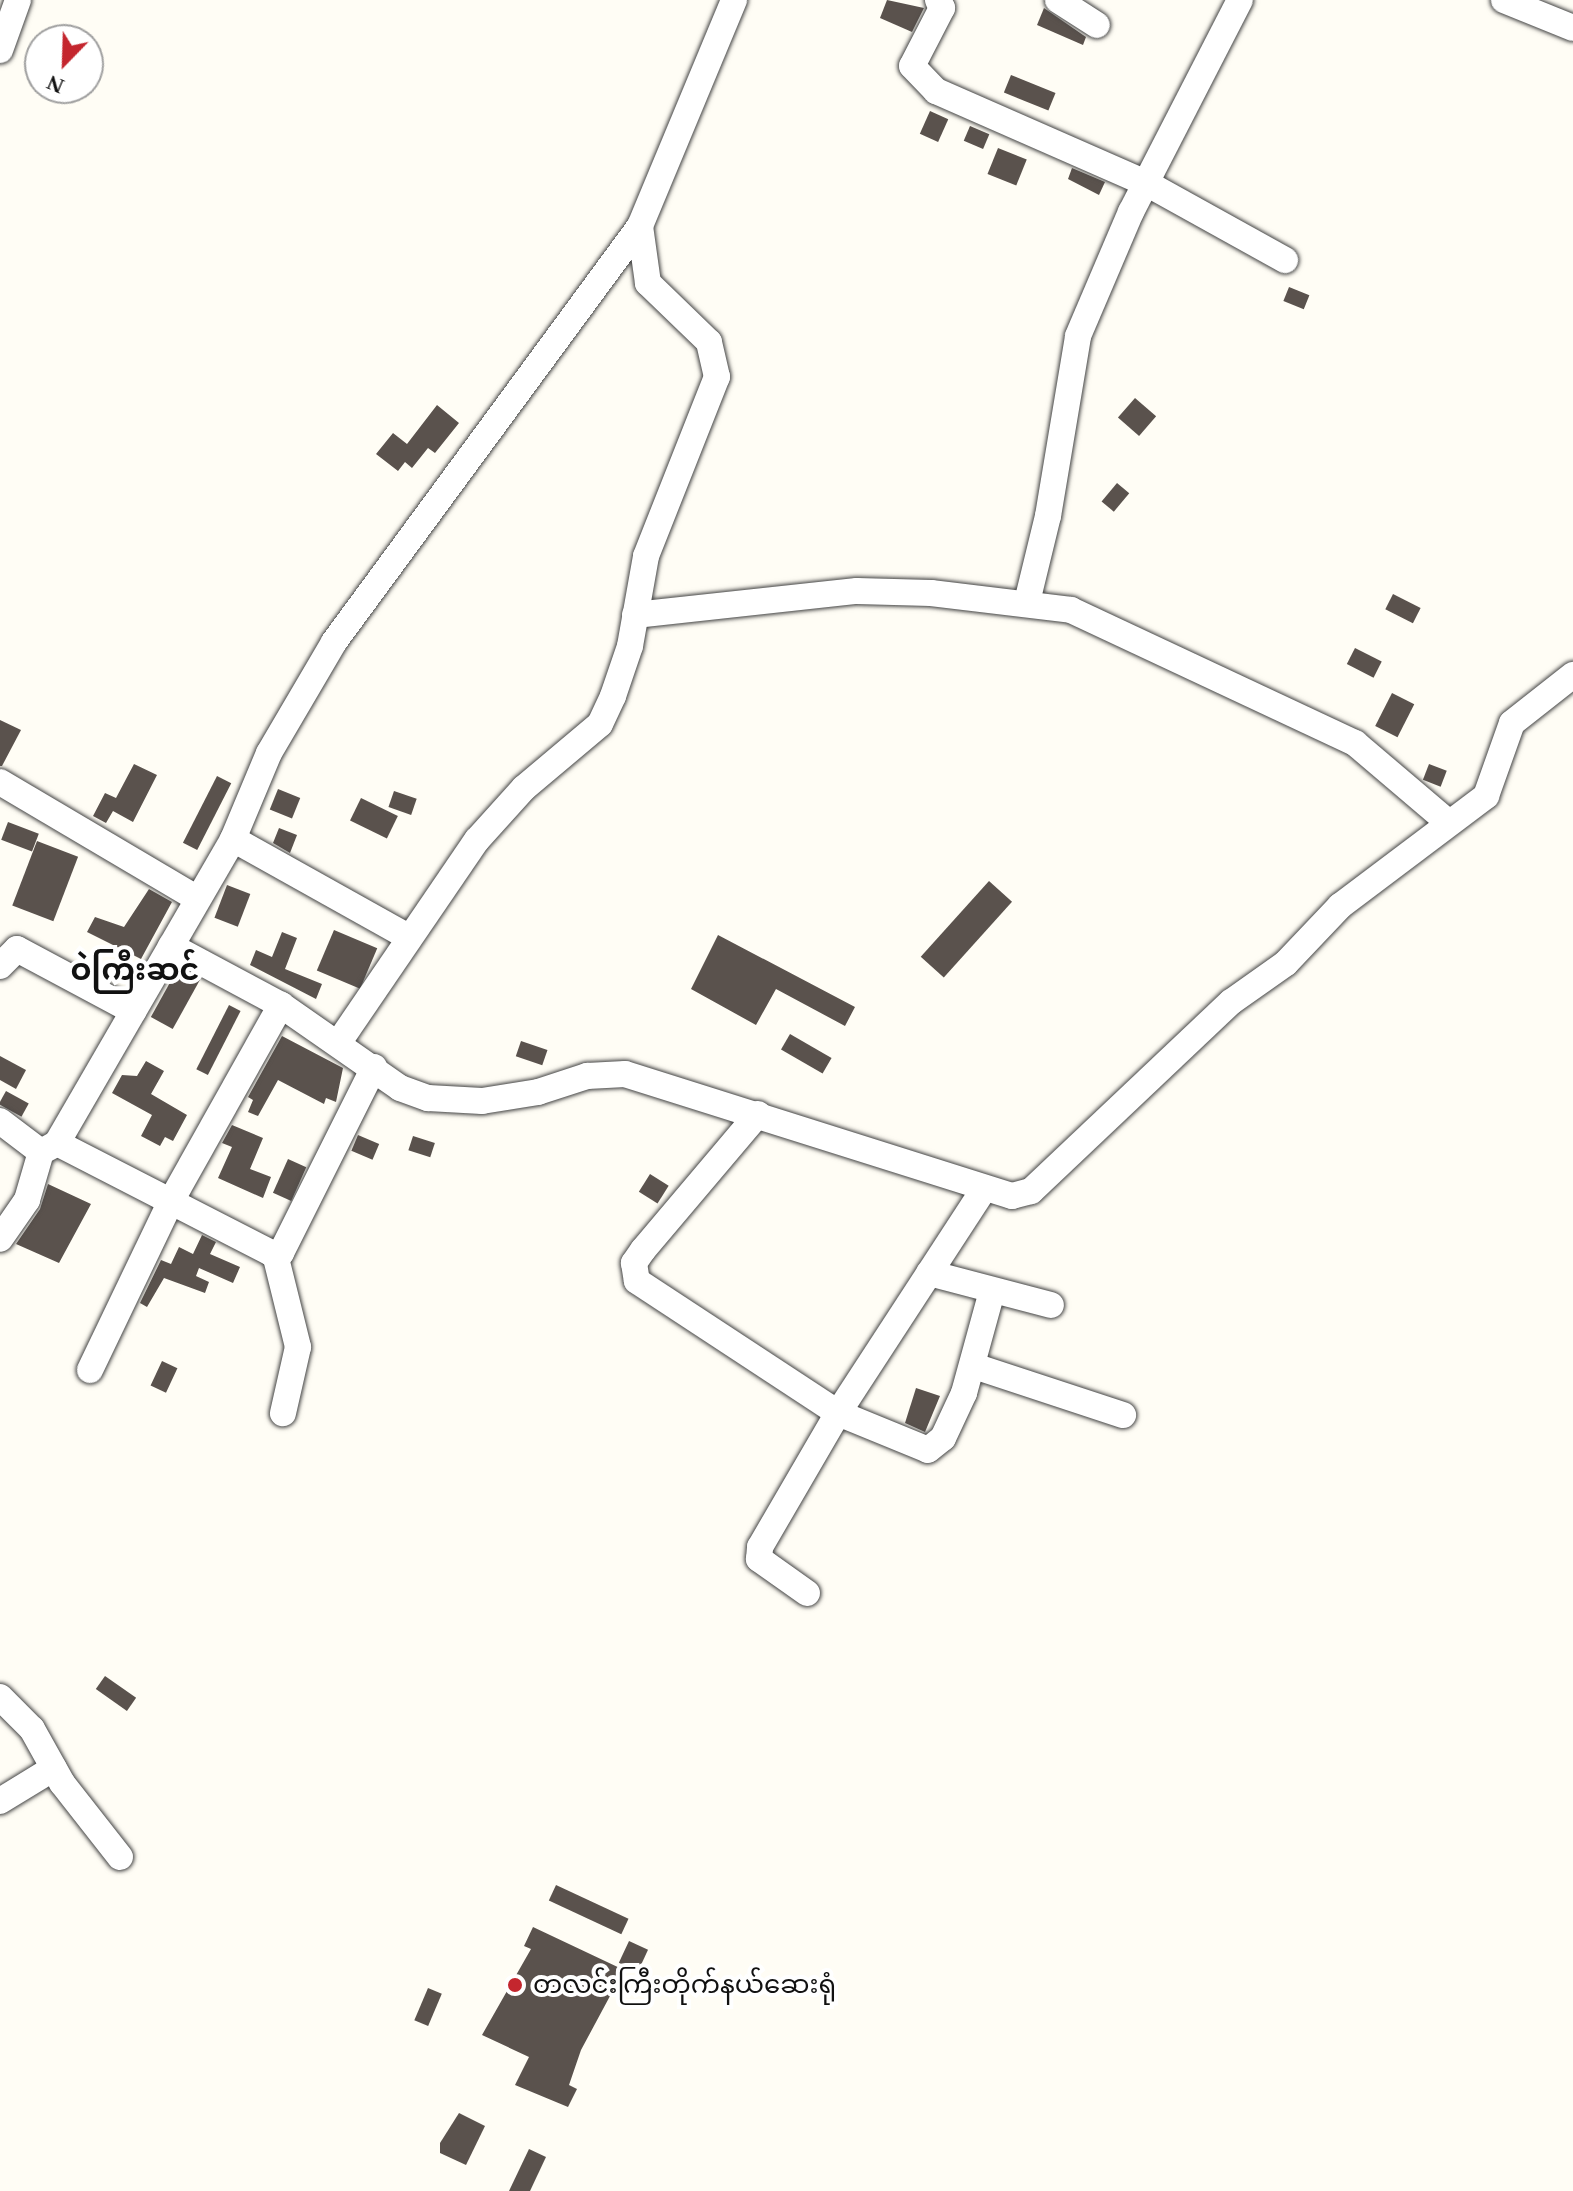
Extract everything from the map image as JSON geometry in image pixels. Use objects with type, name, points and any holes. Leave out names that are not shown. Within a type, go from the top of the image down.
[{"type":"street","points":[[0,50],[18,0]]},
{"type":"street","points":[[0,1239],[27,1200],[49,1147],[233,839],[269,753],[334,642],[640,226],[734,0]]},
{"type":"street","points":[[938,0],[942,8],[913,72],[936,91],[1146,183],[1285,260]]},
{"type":"street","points":[[1058,0],[1097,25]]},
{"type":"street","points":[[1027,602],[1048,516],[1078,336],[1146,183],[1240,0]]},
{"type":"street","points":[[1504,0],[1573,28]]},
{"type":"street","points":[[339,1042],[408,937],[502,811],[600,724],[630,646],[646,556],[717,377],[709,342],[648,283],[640,226]]},
{"type":"street","points":[[635,615],[857,591],[1027,602],[1109,624],[1292,709],[1383,762],[1449,823]]},
{"type":"street","points":[[171,946],[281,1005],[339,1042],[400,1088],[428,1098],[482,1101],[612,1073],[650,1079],[1012,1196],[1031,1191],[1231,1002],[1286,963],[1340,906],[1486,796],[1512,723],[1522,710],[1573,675]]},
{"type":"street","points":[[0,782],[196,898]]},
{"type":"street","points":[[233,839],[408,937]]},
{"type":"street","points":[[0,966],[17,949],[133,1011]]},
{"type":"street","points":[[90,1370],[171,1201],[281,1005]]},
{"type":"street","points":[[275,1254],[287,1246],[374,1067]]},
{"type":"street","points":[[758,1114],[643,1250],[633,1271],[637,1281],[838,1413],[928,1450],[943,1438],[974,1366],[992,1291]]},
{"type":"street","points":[[0,1121],[49,1147],[171,1201],[275,1254],[298,1347],[283,1413]]},
{"type":"street","points":[[807,1593],[757,1554],[838,1413],[984,1189]]},
{"type":"street","points":[[929,1273],[1051,1305]]},
{"type":"street","points":[[974,1366],[1123,1415]]},
{"type":"street","points":[[0,1697],[32,1729],[54,1768],[120,1857]]},
{"type":"street","points":[[0,1801],[54,1768]]},
{"type":"building","points":[[887,0],[924,8],[912,32],[880,18]]},
{"type":"building","points":[[1044,8],[1086,37],[1083,45],[1037,25]]},
{"type":"building","points":[[1011,75],[1056,93],[1048,111],[1004,93]]},
{"type":"building","points":[[930,111],[948,119],[938,142],[920,134]]},
{"type":"building","points":[[970,126],[989,134],[983,149],[964,141]]},
{"type":"building","points":[[998,148],[1027,160],[1016,186],[988,174]]},
{"type":"building","points":[[1072,168],[1105,182],[1099,195],[1068,179]]},
{"type":"building","points":[[1289,287],[1309,295],[1304,309],[1283,301]]},
{"type":"building","points":[[1135,398],[1156,416],[1139,436],[1118,418]]},
{"type":"building","points":[[437,405],[459,423],[435,453],[428,448],[412,468],[405,462],[398,471],[376,454],[393,433],[407,444]]},
{"type":"building","points":[[1117,483],[1129,493],[1114,512],[1102,501]]},
{"type":"building","points":[[1393,594],[1421,608],[1413,623],[1385,609]]},
{"type":"building","points":[[1355,648],[1382,662],[1374,678],[1347,664]]},
{"type":"building","points":[[1392,693],[1414,704],[1397,737],[1375,726]]},
{"type":"building","points":[[0,720],[21,730],[2,766],[0,766]]},
{"type":"building","points":[[134,764],[157,775],[133,822],[113,811],[106,823],[93,816],[105,793],[116,798]]},
{"type":"building","points":[[1429,764],[1447,771],[1441,787],[1423,780]]},
{"type":"building","points":[[217,776],[231,783],[197,850],[183,843]]},
{"type":"building","points":[[278,789],[300,798],[292,818],[270,809]]},
{"type":"building","points":[[394,791],[417,799],[411,815],[388,807]]},
{"type":"building","points":[[361,798],[398,816],[387,838],[350,820]]},
{"type":"building","points":[[8,822],[39,834],[32,852],[1,840]]},
{"type":"building","points":[[279,828],[297,835],[290,853],[273,843]]},
{"type":"building","points":[[37,841],[78,857],[53,921],[12,905]]},
{"type":"building","points":[[989,881],[1012,902],[944,978],[921,957]]},
{"type":"building","points":[[227,885],[250,894],[238,927],[214,918]]},
{"type":"building","points":[[149,889],[172,902],[141,959],[87,932],[95,917],[124,927]]},
{"type":"building","points":[[334,930],[377,948],[360,989],[317,971]]},
{"type":"building","points":[[282,932],[297,938],[285,969],[322,984],[316,999],[250,965],[256,950],[272,957]]},
{"type":"building","points":[[718,935],[855,1007],[845,1026],[776,989],[756,1025],[691,989]]},
{"type":"building","points":[[178,968],[200,980],[173,1029],[151,1017]]},
{"type":"building","points":[[229,1005],[241,1011],[208,1075],[196,1069]]},
{"type":"building","points":[[790,1034],[832,1058],[823,1074],[781,1050]]},
{"type":"building","points":[[282,1036],[343,1068],[336,1102],[326,1098],[324,1104],[278,1080],[258,1116],[248,1112],[253,1100],[248,1097]]},
{"type":"building","points":[[521,1041],[547,1050],[542,1065],[516,1056]]},
{"type":"building","points":[[0,1056],[26,1070],[16,1089],[0,1080]]},
{"type":"building","points":[[146,1061],[164,1071],[151,1094],[187,1115],[173,1141],[165,1137],[160,1146],[141,1136],[152,1115],[112,1093],[122,1075],[137,1076]]},
{"type":"building","points":[[6,1091],[29,1104],[21,1117],[0,1105]]},
{"type":"building","points":[[232,1125],[263,1138],[250,1169],[271,1177],[263,1198],[218,1178],[232,1147],[222,1143]]},
{"type":"building","points":[[358,1135],[379,1144],[373,1160],[351,1151]]},
{"type":"building","points":[[413,1136],[435,1143],[430,1157],[408,1150]]},
{"type":"building","points":[[288,1159],[306,1167],[291,1201],[273,1193]]},
{"type":"building","points":[[650,1174],[669,1186],[658,1203],[639,1192]]},
{"type":"building","points":[[48,1184],[91,1204],[59,1263],[16,1244],[40,1209]]},
{"type":"building","points":[[202,1235],[216,1242],[210,1254],[240,1267],[233,1283],[199,1268],[196,1276],[209,1282],[205,1293],[164,1278],[147,1307],[140,1303],[161,1260],[171,1264],[179,1247],[193,1254]]},
{"type":"building","points":[[162,1361],[177,1368],[166,1393],[151,1385]]},
{"type":"building","points":[[916,1388],[940,1396],[925,1432],[905,1423]]},
{"type":"building","points":[[105,1676],[136,1698],[127,1711],[96,1689]]},
{"type":"building","points":[[556,1885],[629,1919],[621,1934],[549,1900]]},
{"type":"building","points":[[533,1927],[624,1970],[581,2050],[569,2085],[577,2089],[568,2107],[515,2085],[529,2057],[482,2035],[531,1949],[524,1946]]},
{"type":"building","points":[[629,1941],[648,1950],[638,1972],[619,1963]]},
{"type":"building","points":[[428,1988],[442,1994],[428,2026],[414,2020]]},
{"type":"building","points":[[459,2113],[485,2126],[466,2165],[440,2153],[440,2143]]},
{"type":"building","points":[[529,2149],[546,2157],[530,2191],[509,2191]]},
{"type":"place","name":"တလင်းကြီးတိုက်နယ်ဆေးရုံ","points":[[515,1985]]},
{"type":"district","name":"ဝဲကြီးဆင်","points":[[135,970]]}]
